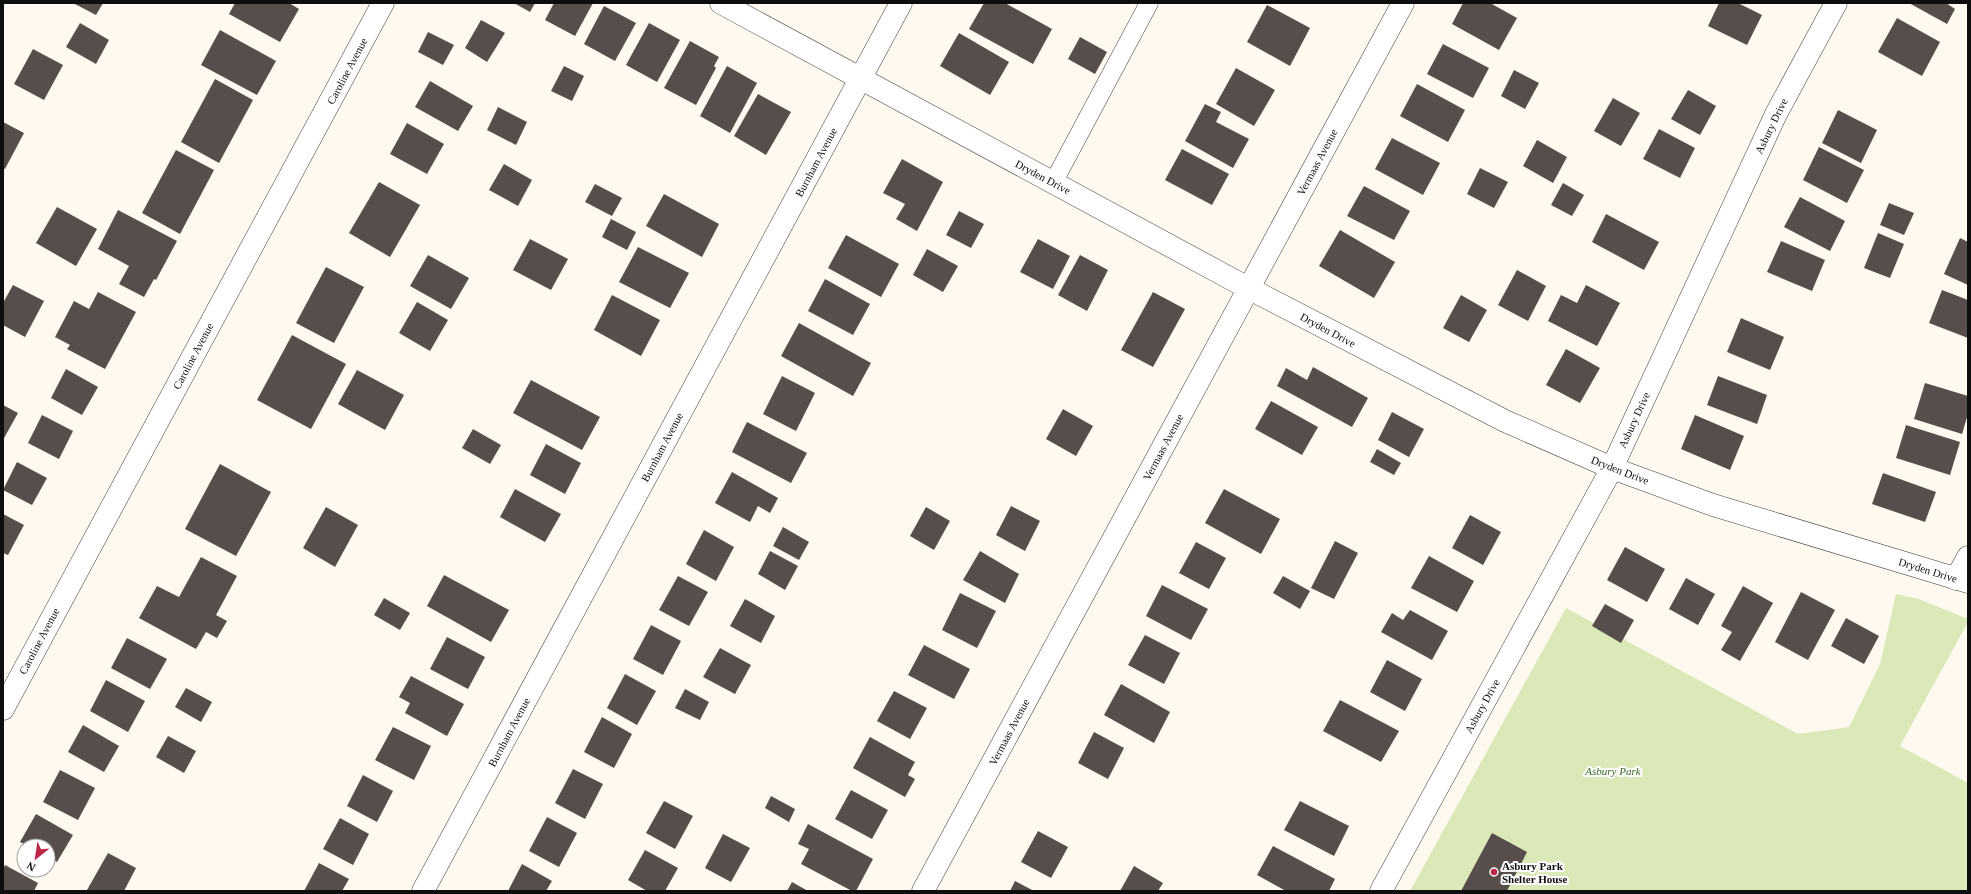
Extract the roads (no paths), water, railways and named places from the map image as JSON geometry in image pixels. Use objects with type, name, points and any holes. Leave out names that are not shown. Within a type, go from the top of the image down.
[{"type":"street","name":"Caroline Avenue","points":[[3,709],[383,3]]},
{"type":"street","name":"Dryden Drive","points":[[721,3],[1248,288],[1505,422],[1612,468],[1713,505],[1962,580]]},
{"type":"street","name":"Burnham Avenue","points":[[423,891],[901,3]]},
{"type":"street","name":"Vermaas Avenue","points":[[923,891],[1403,3]]},
{"type":"street","name":"Asbury Drive","points":[[1381,891],[1612,468],[1776,114],[1836,3]]},
{"type":"street","points":[[1962,580],[1968,557]]},
{"type":"lane","points":[[1053,183],[1149,3]]},
{"type":"place","name":"Asbury Park Shelter House","points":[[1494,872]]},
{"type":"park label","name":"Asbury Park","points":[[1613,771]]}]
